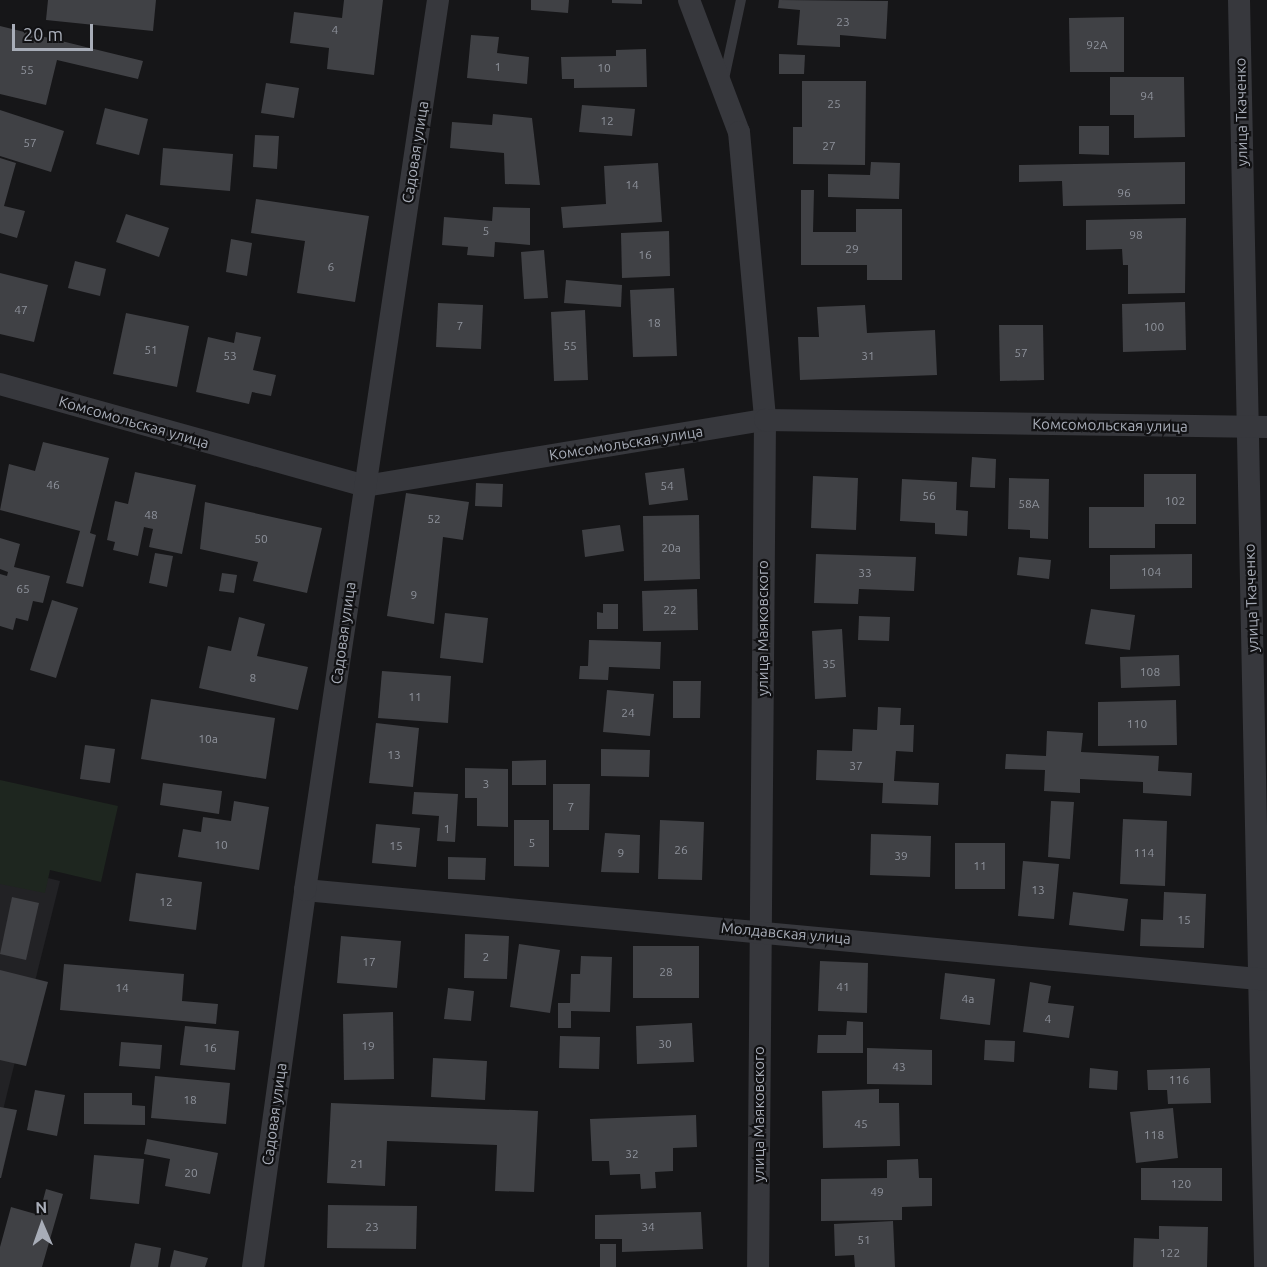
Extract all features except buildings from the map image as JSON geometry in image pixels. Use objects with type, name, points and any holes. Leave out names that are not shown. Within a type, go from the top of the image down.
[{"type":"street","name":"Садовая улица","points":[[254,1267],[305,890],[438,0]]},
{"type":"street","name":"улица Маяковского","points":[[689,0],[739,132],[765,420],[758,1267]]},
{"type":"street","name":"улица Ткаченко","points":[[1239,0],[1257,427],[1265,1267]]},
{"type":"street","name":"Комсомольская улица","points":[[0,384],[365,486],[765,420],[1257,427]]},
{"type":"street","name":"Молдавская улица","points":[[305,890],[1264,979]]},
{"type":"lane","points":[[722,87],[741,0]]},
{"type":"shaded area","points":[[0,780],[118,806],[101,882],[50,870],[45,893],[0,884]]},
{"type":"shaded area","points":[[0,866],[60,881],[0,1122]]}]
